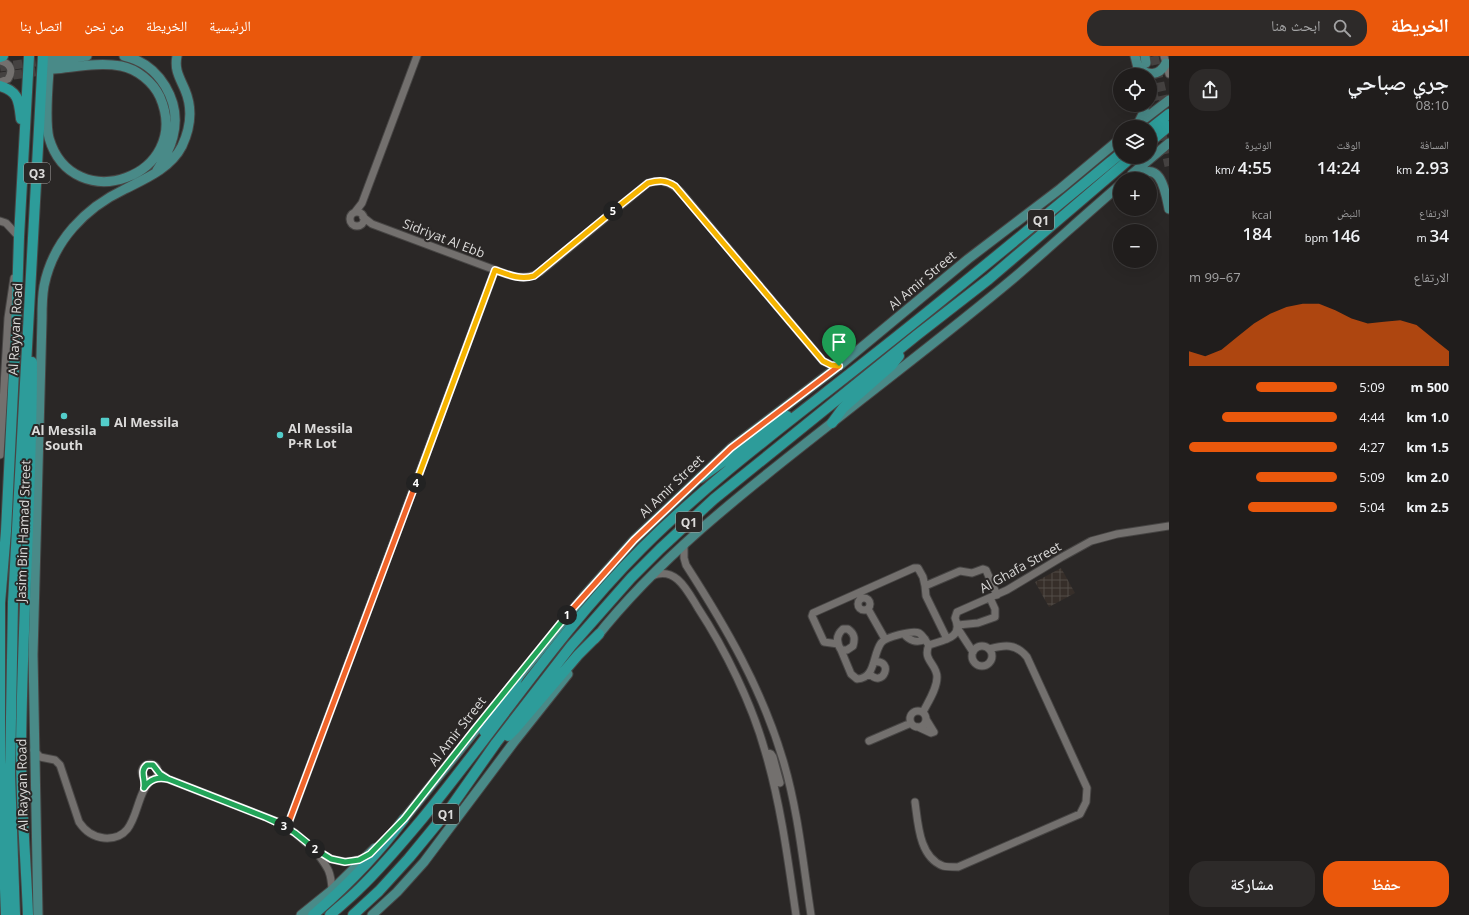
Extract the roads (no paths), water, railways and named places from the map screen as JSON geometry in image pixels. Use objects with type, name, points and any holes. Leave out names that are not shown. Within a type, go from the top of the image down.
[{"type":"highway","name":"Al Rayyan Road","points":[[6,915],[0,759],[0,603],[6,531],[18,242],[29,56]]},
{"type":"highway","name":"Al Rayyan Road","points":[[15,915],[10,775],[13,602],[42,56]]},
{"type":"highway","points":[[0,86],[11,90],[18,98],[24,150]]},
{"type":"highway","points":[[1157,123],[1169,114]]},
{"type":"highway","points":[[1157,136],[1169,126]]},
{"type":"highway","name":"Al Amir Street","points":[[330,915],[359,889],[394,852],[460,772],[567,632],[602,590],[684,508],[1113,160]]},
{"type":"highway","name":"Q1","points":[[353,915],[379,891],[409,858],[451,807],[496,743],[571,646],[631,578],[660,549],[714,499],[917,335],[989,279],[1124,164]]},
{"type":"highway","points":[[28,915],[22,765],[24,627],[32,385],[33,313],[30,291]]},
{"type":"highway","points":[[832,423],[843,408],[892,365],[917,335]]},
{"type":"highway","points":[[700,478],[809,401],[834,386]]},
{"type":"highway","points":[[496,743],[515,729],[578,655],[599,634]]},
{"type":"highway","points":[[460,772],[466,756],[512,690],[518,677]]},
{"type":"highway","points":[[313,915],[338,894],[363,869],[383,847],[404,819]]},
{"type":"main road","points":[[53,62],[87,56]]},
{"type":"main road","points":[[124,56],[141,62],[153,71],[164,85],[172,103],[175,120],[174,136],[169,150],[155,173]]},
{"type":"main road","name":"Jasim Bin Hamad Street","points":[[33,655],[43,294],[47,272],[60,244],[74,226],[87,213],[101,202],[166,166],[177,154],[184,141],[189,124],[190,107],[185,90],[176,70],[177,56]]},
{"type":"main road","points":[[1135,56],[1142,65],[1143,72],[1150,74],[1161,70],[1165,60]]},
{"type":"main road","points":[[53,62],[86,66],[120,66],[134,71],[151,83],[161,101],[166,122],[164,137],[160,149],[147,165],[136,174],[129,177],[116,181],[103,182],[84,178],[78,175],[63,162],[54,150],[48,132],[53,62]]},
{"type":"main road","points":[[1143,120],[1169,100]]},
{"type":"main road","points":[[1135,172],[1169,142]]},
{"type":"main road","name":"Al Amir Street","points":[[301,915],[332,890],[404,819],[561,622],[634,540],[731,448],[839,366],[968,259],[1054,193],[1113,145]]},
{"type":"main road","points":[[1157,176],[1167,186],[1169,209]]},
{"type":"main road","points":[[372,915],[397,892],[424,862],[514,742],[599,634],[652,576],[684,545],[790,454],[832,423],[1014,278],[1111,193]]},
{"type":"main road","points":[[32,385],[39,292],[42,277],[47,261],[53,250],[67,230],[74,226]]},
{"type":"main road","points":[[28,538],[30,552],[30,635],[33,655]]},
{"type":"main road","name":"Al Rayyan Road","points":[[33,655],[38,915]]},
{"type":"street","name":"Sidriyat Al Ebb","points":[[417,56],[362,203],[360,217],[372,224],[495,270],[520,278],[527,278],[534,276],[648,183],[655,181],[669,182],[680,191],[823,361]]},
{"type":"street","points":[[1165,60],[1169,74]]},
{"type":"street","points":[[0,61],[10,66],[11,72],[8,79],[0,82]]},
{"type":"street","points":[[0,221],[6,223],[18,242]]},
{"type":"street","name":"Al Rayyan Road","points":[[0,455],[8,318],[18,242]]},
{"type":"street","points":[[287,827],[495,270]]},
{"type":"street","points":[[823,361],[831,365],[839,366]]},
{"type":"street","points":[[823,361],[826,369],[824,377]]},
{"type":"street","name":"Al Ghafa Street","points":[[958,627],[955,618],[957,612],[1007,590],[1091,541],[1117,534],[1169,526]]},
{"type":"street","points":[[684,545],[684,558],[686,565],[719,616],[756,687],[783,760],[796,817],[811,915]]},
{"type":"street","points":[[918,727],[923,725],[924,715],[936,685],[937,676],[936,671],[928,657],[927,642],[919,633],[904,634],[885,640],[878,650],[869,673],[863,678],[857,679],[852,674],[839,647],[824,642],[812,616],[813,613],[914,568],[918,568],[923,577],[926,596],[946,639]]},
{"type":"street","points":[[925,586],[960,571],[972,573],[983,569],[986,570],[997,595]]},
{"type":"street","points":[[652,576],[659,573],[673,575],[679,580],[708,623],[748,704],[777,784],[796,915]]},
{"type":"street","points":[[958,627],[978,623],[995,617],[995,609],[990,598]]},
{"type":"street","points":[[868,609],[885,640]]},
{"type":"street","points":[[708,623],[708,620],[713,615],[719,616]]},
{"type":"street","points":[[927,642],[946,639],[955,634],[958,627]]},
{"type":"street","points":[[958,627],[973,652],[975,662],[980,665],[986,665],[991,659],[992,653],[984,646],[979,646],[973,652]]},
{"type":"street","points":[[915,802],[919,834],[929,857],[943,866],[958,867],[1080,814],[1086,802],[1087,788],[1027,657],[1021,650],[1013,646],[1004,645],[989,649]]},
{"type":"street","points":[[869,673],[873,677],[878,678],[882,677],[886,673],[886,668],[883,664],[879,661],[874,662]]},
{"type":"street","points":[[918,710],[924,715],[934,732],[931,733],[914,726],[911,723],[910,717],[912,712],[918,710]]},
{"type":"street","points":[[868,741],[911,723]]},
{"type":"street","points":[[34,749],[38,755],[46,759],[55,760],[60,765],[79,822],[84,829],[98,838],[114,837],[122,834],[128,828],[135,815],[144,788],[157,771]]},
{"type":"street","points":[[35,770],[38,765],[46,759]]},
{"type":"street","points":[[168,779],[150,779],[142,772],[147,765],[153,765],[157,771],[168,779],[287,827],[316,851],[331,859],[352,862],[366,857]]},
{"type":"street","points":[[777,784],[788,780]]},
{"type":"street","points":[[316,851],[329,869],[332,890]]},
{"type":"tunnel","points":[[1154,56],[1166,111]]},
{"type":"tunnel","points":[[0,67],[50,60]]},
{"type":"tunnel","points":[[0,77],[48,70]]},
{"type":"tunnel","points":[[1157,111],[1169,166]]},
{"type":"place","name":"Al Messila South","points":[[64,416]]},
{"type":"place","name":"Al Messila","points":[[105,422]]},
{"type":"place","name":"Al Messila P+R Lot","points":[[280,435]]}]
